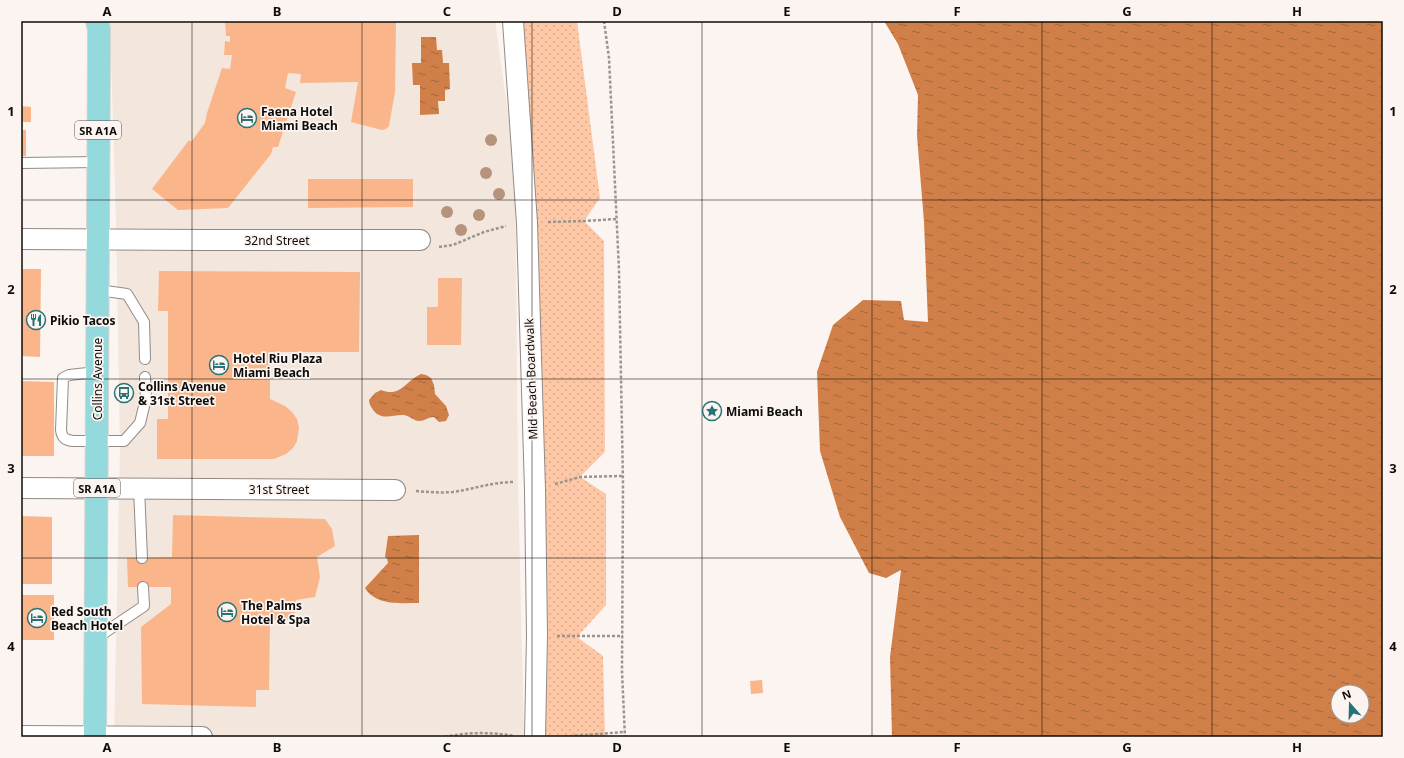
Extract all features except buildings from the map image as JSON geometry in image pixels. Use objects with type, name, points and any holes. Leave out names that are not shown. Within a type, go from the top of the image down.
[{"type":"main road","name":"Collins Avenue","points":[[95,736],[99,54],[99,29],[97,21]]},
{"type":"street","name":"Mid Beach Boardwalk","points":[[513,21],[527,223],[535,490],[537,636],[536,737]]},
{"type":"street","name":"32nd Street","points":[[21,239],[420,240]]},
{"type":"street","name":"31st Street","points":[[21,488],[395,490]]},
{"type":"street","points":[[21,736],[202,737]]},
{"type":"lane","points":[[21,163],[98,162]]},
{"type":"lane","points":[[98,290],[127,294],[144,322],[145,359]]},
{"type":"lane","points":[[98,372],[69,375],[63,378],[61,430],[62,435],[66,440],[97,442],[124,441],[140,423],[146,398],[145,377]]},
{"type":"lane","points":[[139,488],[142,558]]},
{"type":"lane","points":[[95,639],[144,606],[143,587]]},
{"type":"path","points":[[604,21],[609,58],[619,278],[622,476],[622,636],[625,737]]},
{"type":"path","points":[[420,240],[427,245],[444,247],[453,245],[490,230],[527,223],[616,219]]},
{"type":"path","points":[[395,490],[453,492],[493,483],[514,482],[535,490],[580,477],[622,476]]},
{"type":"path","points":[[537,636],[622,636]]},
{"type":"path","points":[[560,737],[624,732]]},
{"type":"path","points":[[445,737],[457,734],[479,733],[505,734],[520,737]]},
{"type":"shaded area","points":[[110,21],[495,21],[515,164],[518,485],[524,737],[114,737],[120,449],[116,223]]},
{"type":"shaded area","points":[[520,21],[577,21],[600,198],[584,221],[604,241],[605,452],[580,477],[606,494],[606,605],[577,637],[603,656],[605,737],[545,737],[541,431]]},
{"type":"water","points":[[884,21],[1383,21],[1383,737],[892,737],[890,657],[901,570],[886,578],[869,573],[840,517],[820,451],[817,372],[833,325],[863,300],[901,301],[904,320],[928,322],[924,222],[917,136],[918,95],[898,44]]},
{"type":"water","points":[[421,37],[436,37],[437,50],[442,50],[443,63],[449,63],[450,89],[445,90],[445,101],[438,101],[439,114],[420,115],[420,85],[413,85],[412,63],[421,63]]},
{"type":"water","points":[[421,374],[431,378],[434,385],[435,394],[446,406],[449,415],[446,421],[439,422],[434,417],[419,421],[404,415],[381,416],[377,414],[370,406],[369,400],[375,393],[381,390],[393,392],[398,390]]},
{"type":"water","points":[[419,535],[419,603],[382,601],[370,594],[365,588],[388,563],[387,558],[385,557],[388,536]]},
{"type":"place","name":"Faena Hotel Miami Beach","points":[[247,118]]},
{"type":"place","name":"Pikio Tacos","points":[[36,320]]},
{"type":"place","name":"Hotel Riu Plaza Miami Beach","points":[[219,365]]},
{"type":"place","name":"Collins Avenue & 31st Street","points":[[124,393]]},
{"type":"place","name":"Miami Beach","points":[[712,411]]},
{"type":"place","name":"The Palms Hotel & Spa","points":[[227,612]]},
{"type":"place","name":"Red South Beach Hotel","points":[[37,618]]}]
